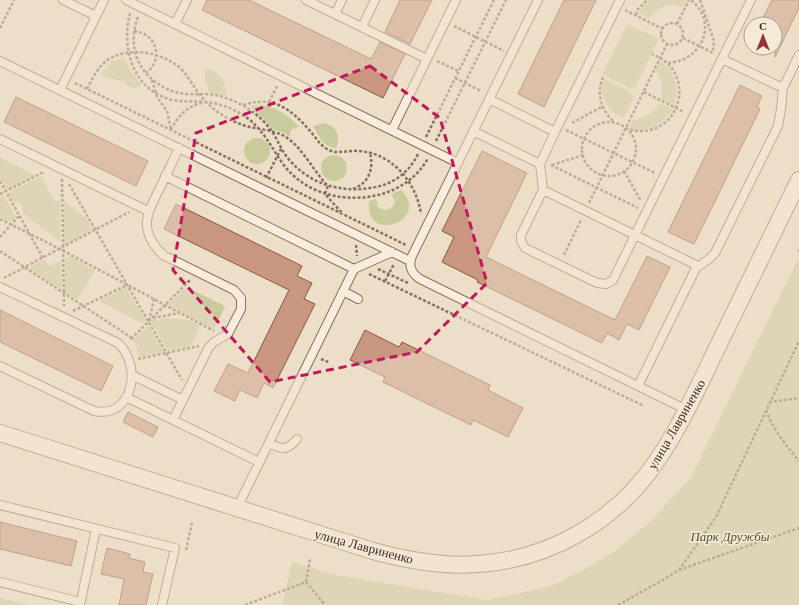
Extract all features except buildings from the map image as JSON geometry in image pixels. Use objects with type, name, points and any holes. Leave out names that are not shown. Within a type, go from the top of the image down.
[{"type":"street","name":"улица Лавриненко","points":[[0,432],[373,551],[409,559],[433,563],[471,565],[495,563],[543,551],[575,536],[600,520],[628,496],[656,462],[687,410],[799,180]]},
{"type":"lane","points":[[63,0],[96,16]]},
{"type":"lane","points":[[60,90],[104,0]]},
{"type":"lane","points":[[175,24],[187,0]]},
{"type":"lane","points":[[306,0],[427,58]]},
{"type":"lane","points":[[335,14],[342,0]]},
{"type":"lane","points":[[362,27],[375,0]]},
{"type":"lane","points":[[392,130],[456,0]]},
{"type":"lane","points":[[538,0],[415,249],[410,261],[412,271],[414,275],[420,279],[687,410]]},
{"type":"lane","points":[[619,3],[541,162],[544,190],[521,235],[521,241],[525,248],[597,283],[606,284],[613,280],[751,0]]},
{"type":"lane","points":[[130,2],[458,163]]},
{"type":"lane","points":[[638,386],[694,271],[698,266],[716,253],[778,126],[783,88],[799,55]]},
{"type":"lane","points":[[722,58],[783,88]]},
{"type":"lane","points":[[0,60],[410,261]]},
{"type":"lane","points":[[490,98],[555,132]]},
{"type":"lane","points":[[473,131],[541,162]]},
{"type":"lane","points":[[0,139],[148,211]]},
{"type":"lane","points":[[173,420],[209,347],[224,337],[231,329],[241,309],[241,298],[234,290],[163,255],[156,248],[148,232],[148,211],[179,148]]},
{"type":"lane","points":[[165,176],[356,268]]},
{"type":"lane","points":[[544,190],[698,266]]},
{"type":"lane","points":[[237,508],[356,268],[395,254]]},
{"type":"lane","points":[[0,287],[64,316],[118,343],[129,361],[132,384],[122,403],[112,411],[94,411],[0,366]]},
{"type":"lane","points":[[344,291],[358,299]]},
{"type":"lane","points":[[132,375],[183,400]]},
{"type":"lane","points":[[126,396],[259,462]]},
{"type":"lane","points":[[269,443],[282,449],[291,446],[297,439]]},
{"type":"lane","points":[[0,505],[175,548],[162,605]]},
{"type":"lane","points":[[0,582],[80,604],[96,529]]},
{"type":"path","points":[[0,28],[14,0]]},
{"type":"path","points":[[142,8],[137,18],[134,32],[134,44],[138,61],[152,79],[171,91],[185,94],[220,96],[242,105],[258,116],[272,131],[292,164],[301,172],[328,186],[350,190],[374,188],[384,185],[404,174],[414,163],[494,0]]},
{"type":"path","points":[[130,2],[126,39],[128,54],[145,84],[156,93],[174,100],[207,102],[232,109],[245,116],[260,129],[289,171],[301,182],[325,194],[339,197],[368,197],[387,192],[409,181],[424,166],[506,0]]},
{"type":"path","points":[[636,15],[638,10],[647,0]]},
{"type":"path","points":[[677,24],[690,0],[703,14],[715,44],[712,53]]},
{"type":"path","points":[[668,64],[689,58],[699,47],[702,41],[705,27],[700,0]]},
{"type":"path","points":[[619,3],[636,15],[663,29]]},
{"type":"path","points":[[445,22],[511,54]]},
{"type":"path","points":[[669,23],[677,24],[683,30],[683,38],[678,44],[667,44],[662,39],[661,35],[663,29],[669,23]]},
{"type":"path","points":[[134,32],[142,33],[149,37],[155,47],[155,62],[152,69],[146,73]]},
{"type":"path","points":[[683,38],[722,58]]},
{"type":"path","points":[[559,265],[614,153],[628,129],[667,44]]},
{"type":"path","points":[[81,100],[94,76],[105,62],[115,56],[128,54],[150,53],[156,55],[169,60],[181,68],[199,94],[219,113],[236,123],[272,131],[292,141],[328,186]]},
{"type":"path","points":[[603,78],[600,93],[603,106],[606,113],[614,122],[628,129],[642,132],[660,127],[669,119],[676,108],[680,96],[679,83],[674,71],[668,64],[652,54]]},
{"type":"path","points":[[427,58],[458,72]]},
{"type":"path","points":[[269,102],[282,77]]},
{"type":"path","points":[[66,78],[415,249]]},
{"type":"path","points":[[455,78],[490,98]]},
{"type":"path","points":[[152,79],[156,93],[167,111],[171,130]]},
{"type":"path","points":[[644,92],[694,117]]},
{"type":"path","points":[[171,130],[178,118],[185,111],[195,105],[207,102]]},
{"type":"path","points":[[242,105],[254,102],[269,102],[280,105],[294,113],[322,145],[330,151],[370,152],[388,160],[404,174],[415,193],[420,206],[420,239]]},
{"type":"path","points":[[603,106],[563,128],[664,178]]},
{"type":"path","points":[[614,122],[601,122],[587,133],[584,139],[582,147],[583,155],[590,168],[596,172],[610,176],[624,172],[632,163],[636,149],[633,136],[628,129]]},
{"type":"path","points":[[261,188],[281,148]]},
{"type":"path","points":[[350,190],[362,184],[368,177],[372,164],[370,152]]},
{"type":"path","points":[[551,165],[583,155]]},
{"type":"path","points":[[541,162],[551,165],[647,212]]},
{"type":"path","points":[[0,194],[59,169]]},
{"type":"path","points":[[59,169],[188,389]]},
{"type":"path","points":[[59,169],[64,316],[127,284]]},
{"type":"path","points":[[624,172],[647,212]]},
{"type":"path","points":[[0,181],[43,258]]},
{"type":"path","points":[[325,194],[328,186]]},
{"type":"path","points":[[325,194],[343,214],[347,230]]},
{"type":"path","points":[[0,280],[62,249],[139,207]]},
{"type":"path","points":[[0,237],[19,216]]},
{"type":"path","points":[[0,219],[62,249],[224,337]]},
{"type":"path","points":[[356,235],[356,268],[644,406]]},
{"type":"path","points":[[0,250],[132,338]]},
{"type":"path","points":[[385,281],[395,254]]},
{"type":"path","points":[[122,348],[198,272]]},
{"type":"path","points":[[148,322],[154,299]]},
{"type":"path","points":[[152,318],[180,313]]},
{"type":"path","points":[[679,570],[716,517],[765,410],[799,341]]},
{"type":"path","points":[[129,361],[213,343]]},
{"type":"path","points":[[769,402],[799,398]]},
{"type":"path","points":[[765,410],[778,436],[799,461]]},
{"type":"path","points":[[618,605],[679,570],[799,528]]},
{"type":"path","points":[[310,559],[306,582],[324,605]]},
{"type":"path","points":[[245,605],[306,582]]},
{"type":"highlighted area","points":[[370,66],[440,118],[487,283],[417,352],[270,382],[173,270],[196,133]]},
{"type":"green space","points":[[649,0],[686,0],[682,7],[677,5],[668,5],[659,9],[649,19],[638,13],[643,5]]},
{"type":"green space","points":[[627,24],[659,39],[634,90],[602,74]]},
{"type":"green space","points":[[125,58],[130,70],[142,85],[132,88],[124,82],[100,74],[112,61]]},
{"type":"green space","points":[[661,61],[670,70],[675,81],[677,92],[674,105],[661,99],[662,85],[656,71]]},
{"type":"green space","points":[[205,68],[210,69],[222,78],[226,96],[208,92],[208,87],[205,82]]},
{"type":"green space","points":[[604,78],[631,92],[633,99],[624,118],[613,112],[605,102],[602,91]]},
{"type":"green space","points":[[659,103],[672,109],[664,120],[654,128],[648,130],[635,131],[628,129],[633,120],[648,115]]},
{"type":"green space","points":[[263,105],[280,111],[299,127],[292,129],[290,137],[284,133],[272,129],[264,119],[249,106]]},
{"type":"green space","points":[[324,123],[332,126],[337,132],[338,139],[336,148],[328,146],[319,137],[313,126]]},
{"type":"green space","points":[[257,138],[266,142],[270,151],[266,160],[257,164],[248,160],[244,151],[248,142]]},
{"type":"green space","points":[[334,155],[343,159],[347,168],[343,177],[334,181],[325,177],[321,168],[325,159]]},
{"type":"green space","points":[[0,157],[36,175],[7,190],[0,178]]},
{"type":"green space","points":[[41,176],[55,201],[60,201],[60,241],[23,214],[22,204],[13,201],[8,193]]},
{"type":"green space","points":[[401,190],[408,201],[408,211],[403,219],[395,224],[385,225],[376,222],[370,214],[369,201],[376,199],[378,207],[386,210],[391,208],[395,201],[391,194]]},
{"type":"green space","points":[[4,195],[16,217],[11,222],[0,217],[0,197]]},
{"type":"green space","points":[[64,201],[86,218],[93,230],[64,246]]},
{"type":"green space","points":[[70,256],[95,270],[77,300],[65,292],[65,260]]},
{"type":"green space","name":"Парк Дружбы","points":[[799,257],[799,605],[282,605],[292,562],[336,575],[487,600],[552,586],[610,555],[651,521],[691,477]]},
{"type":"green space","points":[[45,259],[49,266],[61,261],[62,290],[28,268]]},
{"type":"green space","points":[[126,287],[146,321],[143,324],[99,301]]},
{"type":"green space","points":[[186,287],[225,306],[214,330],[168,305]]},
{"type":"green space","points":[[165,318],[189,320],[200,326],[191,346],[168,351],[151,322],[152,320]]},
{"type":"green space","points":[[148,325],[164,352],[139,357],[135,342],[132,340]]},
{"type":"green space","points":[[0,598],[30,605],[0,605]]}]
